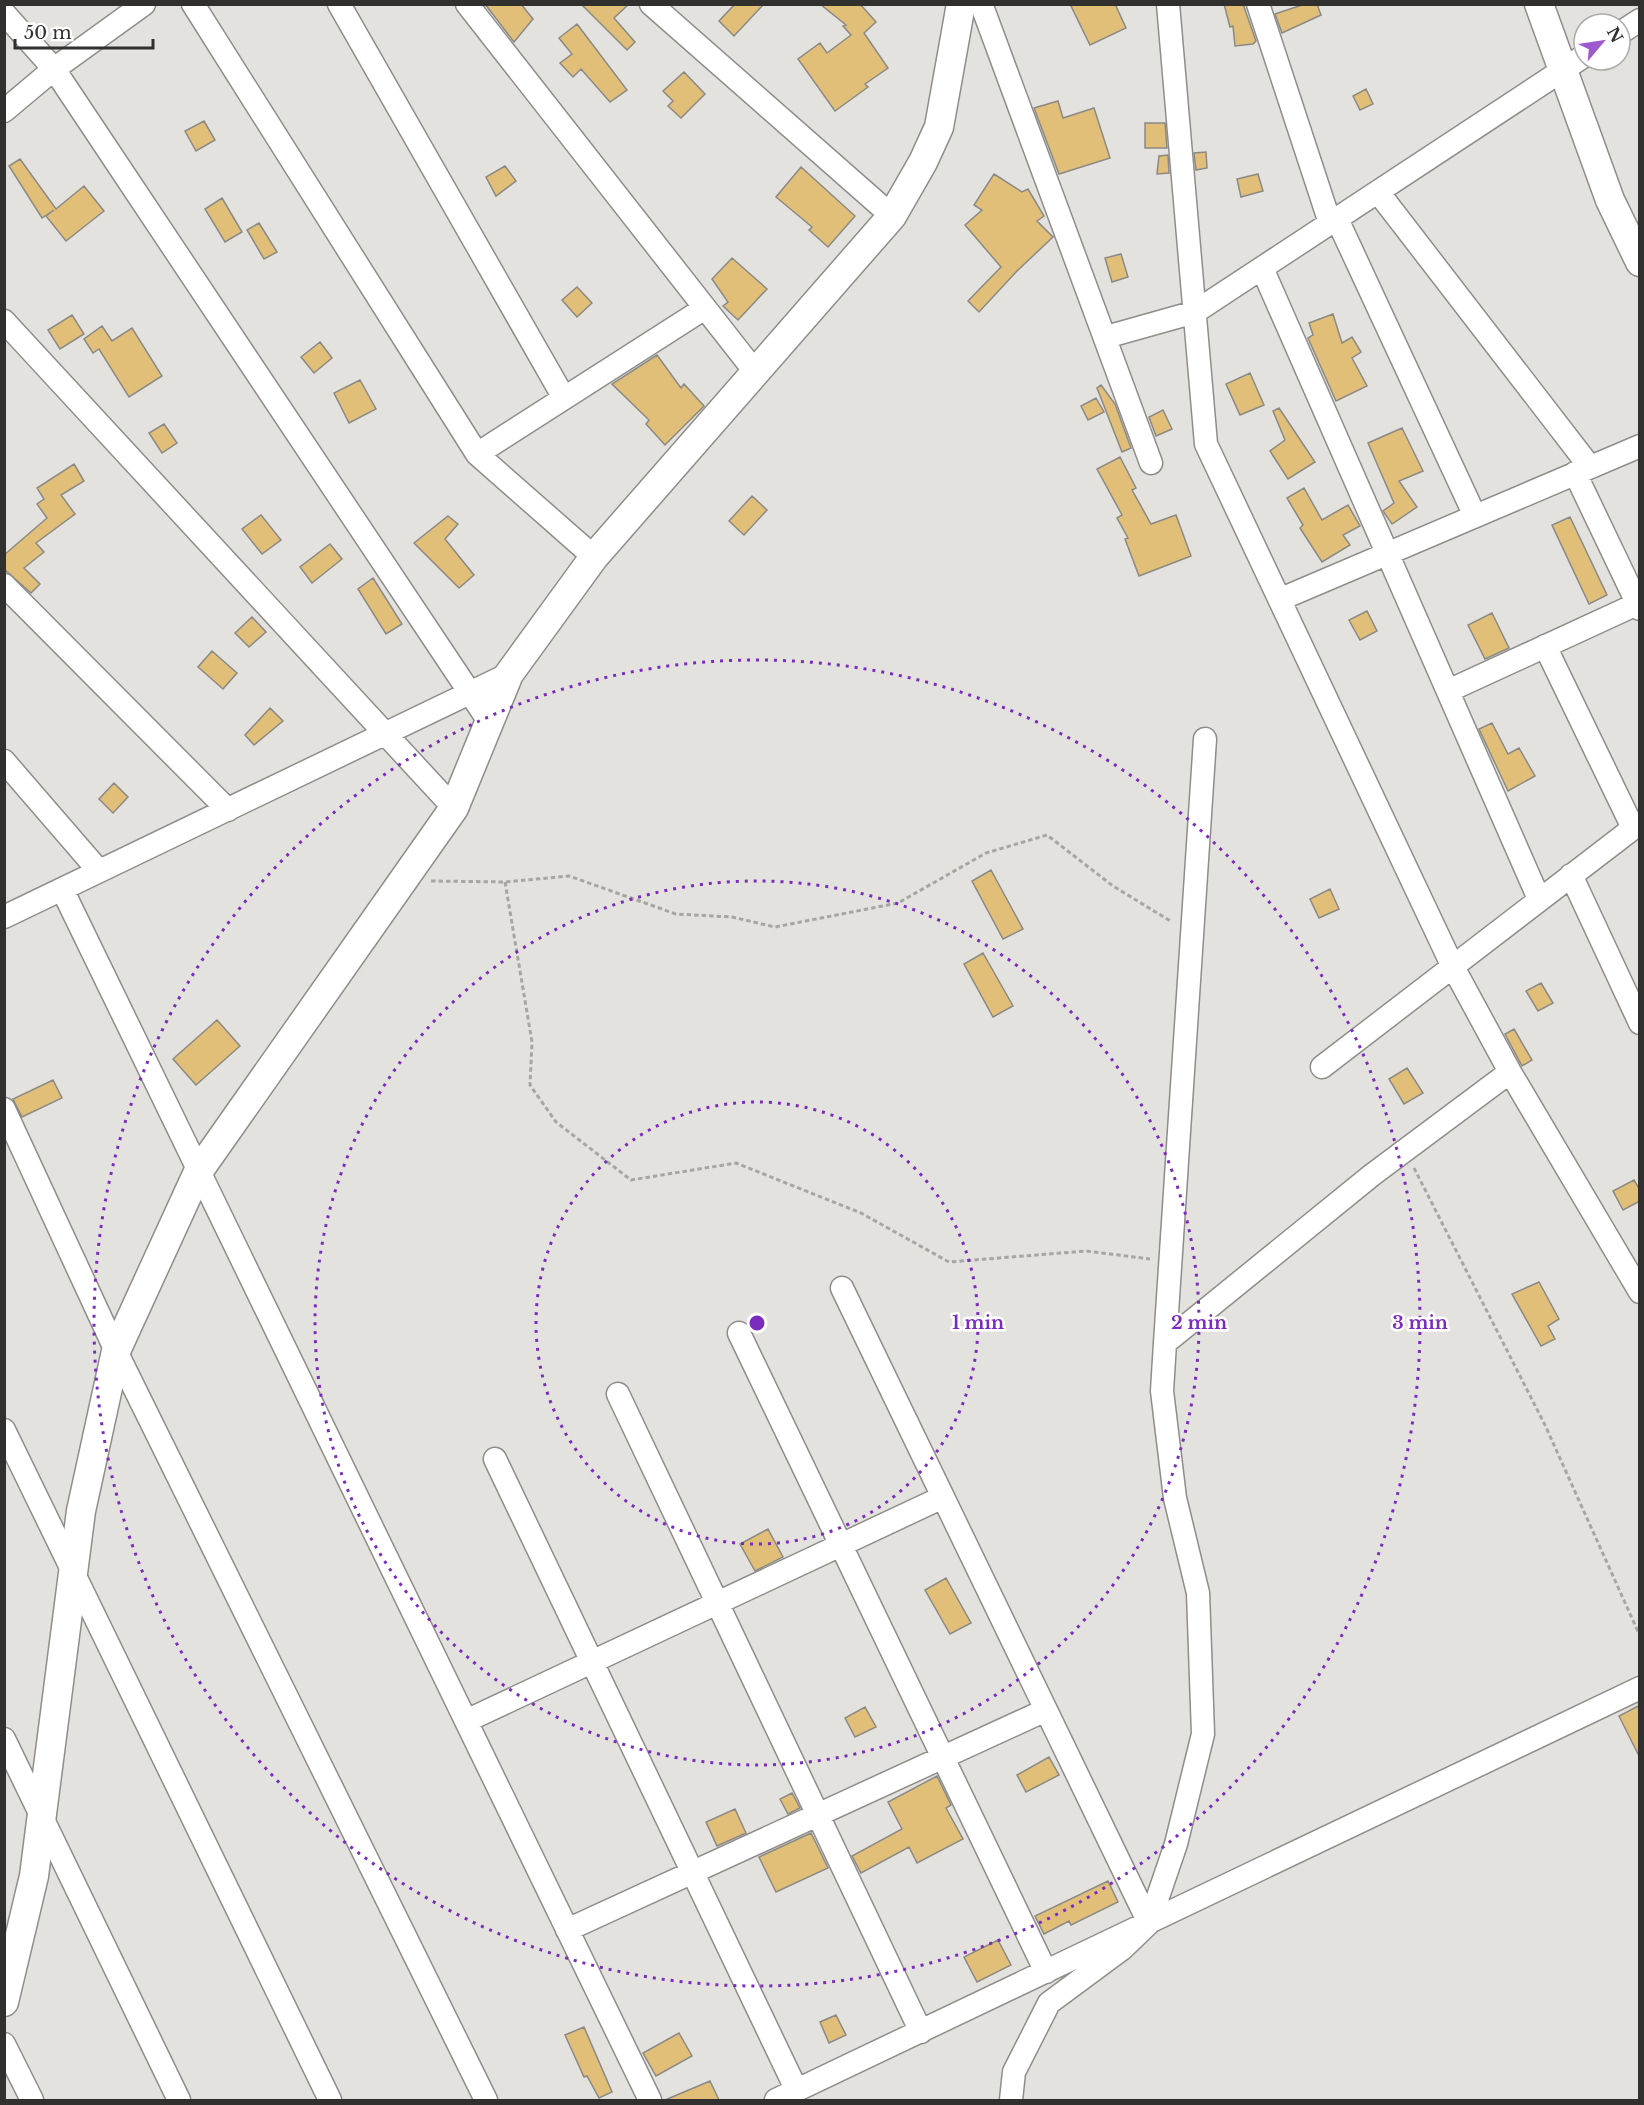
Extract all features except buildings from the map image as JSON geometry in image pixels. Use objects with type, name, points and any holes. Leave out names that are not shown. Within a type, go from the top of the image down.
[{"type":"street","points":[[4,111],[54,69],[144,4]]},
{"type":"street","points":[[193,4],[477,454],[594,556]]},
{"type":"street","points":[[339,4],[564,398]]},
{"type":"street","points":[[467,4],[756,374]]},
{"type":"street","points":[[651,4],[892,216]]},
{"type":"street","points":[[1168,4],[1206,444],[1452,965],[1510,1072],[1640,1292]]},
{"type":"street","points":[[1258,4],[1334,221],[1475,516]]},
{"type":"street","points":[[1539,4],[1572,62]]},
{"type":"street","points":[[4,2002],[34,1876],[81,1511],[116,1351],[198,1173],[405,881],[454,807],[488,720],[509,674],[594,556],[756,374],[892,216],[923,162],[939,127],[967,7]]},
{"type":"street","points":[[967,7],[1106,337],[1151,463]]},
{"type":"street","points":[[4,13],[54,69],[488,720]]},
{"type":"street","points":[[1106,337],[1195,312],[1572,65]]},
{"type":"street","points":[[1575,72],[1610,200],[1640,262]]},
{"type":"street","points":[[1378,192],[1582,470],[1638,607],[1545,646],[1448,691]]},
{"type":"street","points":[[1262,268],[1539,899]]},
{"type":"street","points":[[477,454],[705,308]]},
{"type":"street","points":[[4,321],[454,807]]},
{"type":"street","points":[[1281,599],[1640,446]]},
{"type":"street","points":[[4,585],[228,810]]},
{"type":"street","points":[[1322,1067],[1636,826],[1545,646]]},
{"type":"street","points":[[4,917],[509,674]]},
{"type":"street","points":[[1011,2100],[1014,2072],[1049,2003],[1122,1949],[1149,1923],[1176,1844],[1203,1734],[1198,1593],[1175,1498],[1162,1391],[1205,739]]},
{"type":"street","points":[[4,761],[99,871]]},
{"type":"street","points":[[1571,875],[1640,1023]]},
{"type":"street","points":[[62,889],[650,2100]]},
{"type":"street","points":[[1165,1343],[1405,1151],[1510,1072]]},
{"type":"street","points":[[4,1109],[116,1351],[486,2100]]},
{"type":"street","points":[[842,1288],[1149,1923]]},
{"type":"street","points":[[739,1333],[1046,1972]]},
{"type":"street","points":[[618,1394],[921,2032]]},
{"type":"street","points":[[4,1430],[330,2100]]},
{"type":"street","points":[[495,1459],[797,2091]]},
{"type":"street","points":[[466,1721],[943,1497]]},
{"type":"street","points":[[776,2100],[1640,1689]]},
{"type":"street","points":[[567,1930],[1046,1710]]},
{"type":"street","points":[[4,1739],[179,2100]]},
{"type":"street","points":[[4,2044],[32,2100]]},
{"type":"path","points":[[405,881],[505,882],[569,876],[676,914],[732,917],[775,927],[898,903],[986,853],[1047,836],[1113,886],[1191,933]]},
{"type":"path","points":[[505,882],[532,1042],[530,1085],[556,1122],[631,1180],[736,1163],[861,1213],[949,1262],[1086,1251],[1170,1261]]},
{"type":"path","points":[[1405,1151],[1545,1425],[1640,1636]]}]
